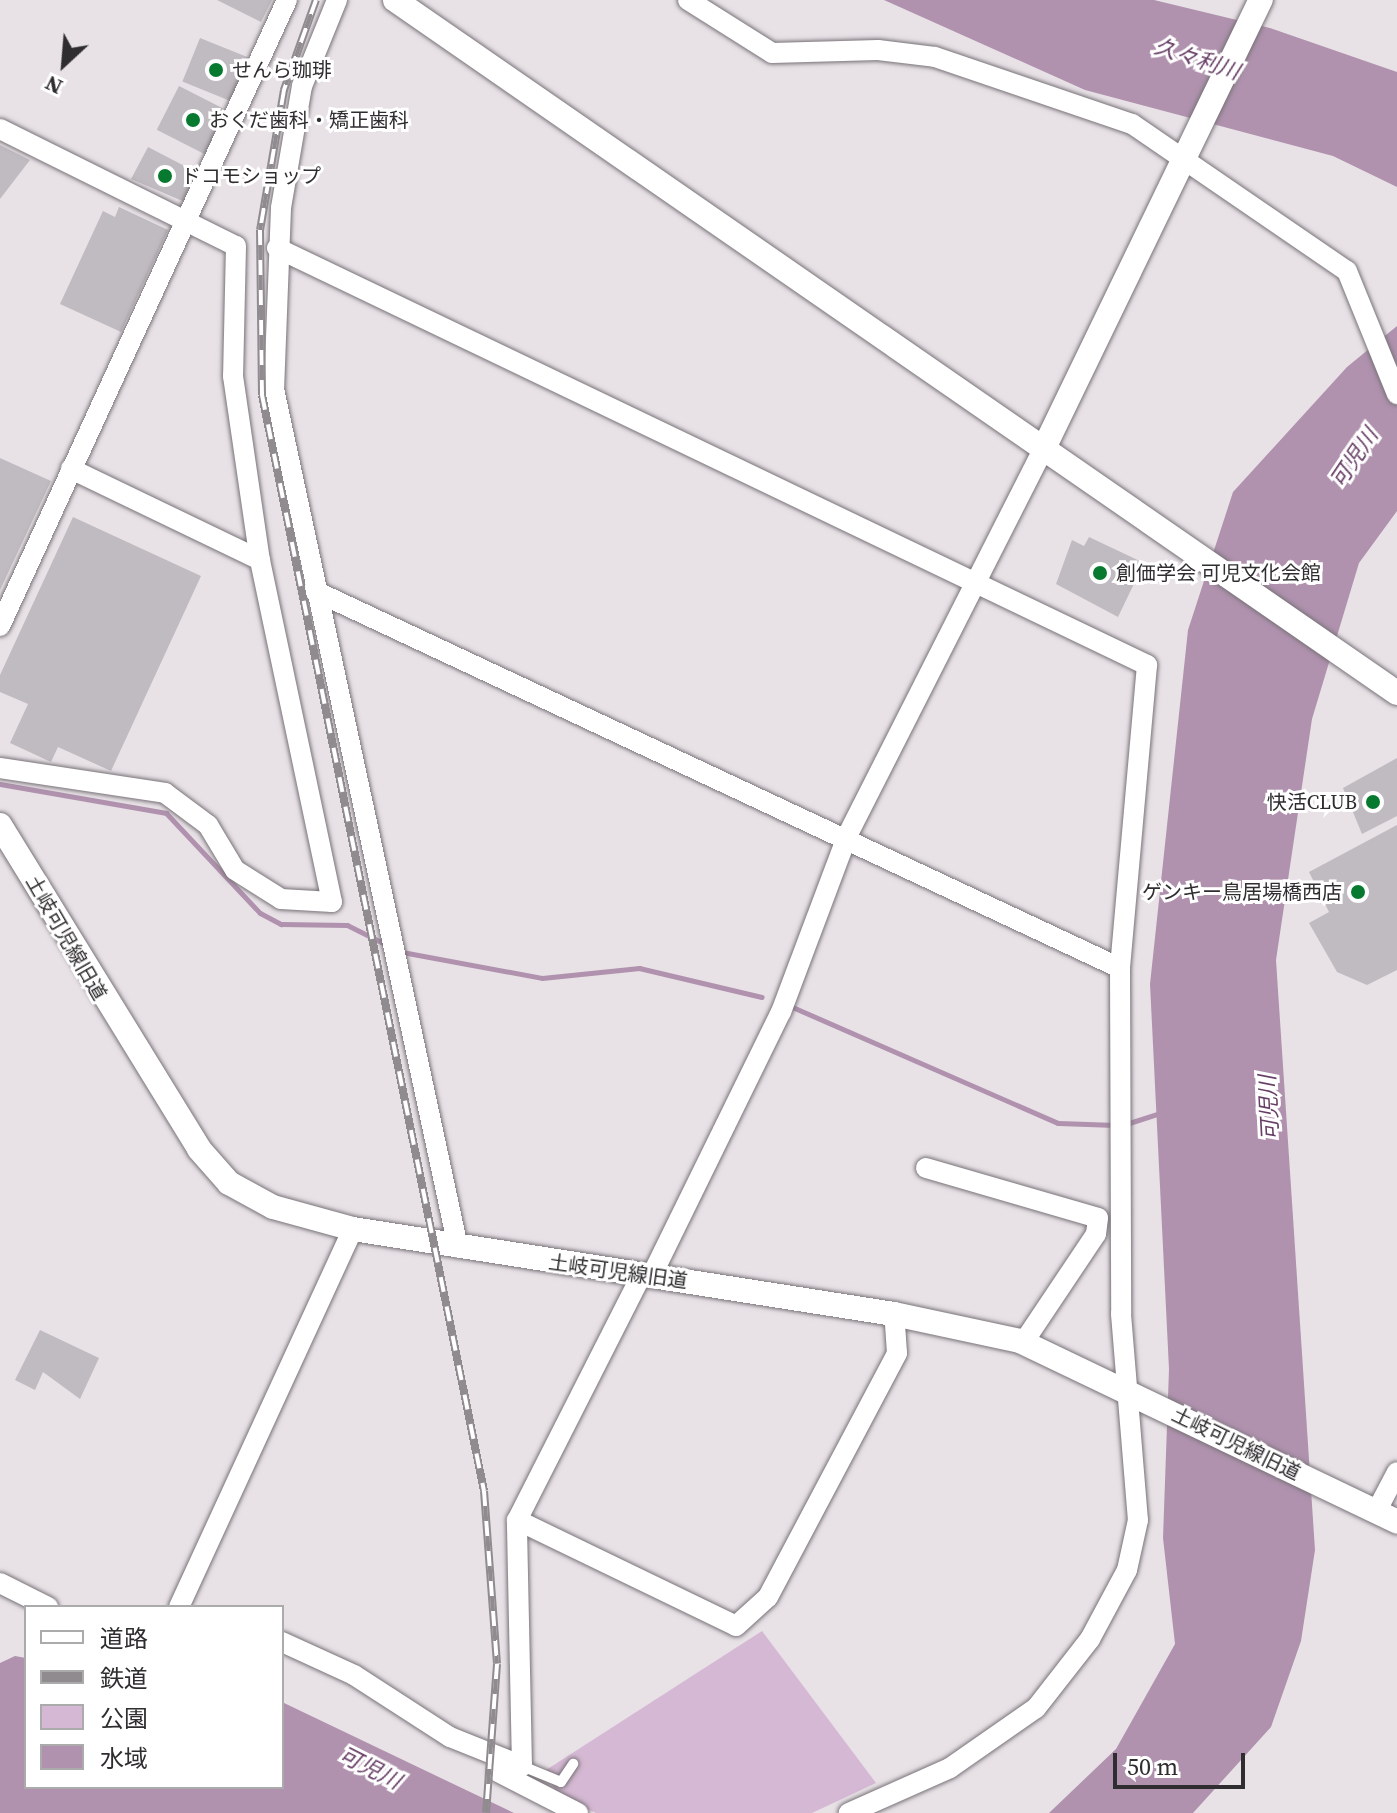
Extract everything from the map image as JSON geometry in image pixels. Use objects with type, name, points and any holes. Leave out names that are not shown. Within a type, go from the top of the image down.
[{"type":"street","points":[[0,626],[287,0]]},
{"type":"street","points":[[337,0],[302,86],[277,248],[274,389],[313,590],[458,1247]]},
{"type":"street","points":[[395,0],[1187,542],[1331,642],[1397,693]]},
{"type":"street","points":[[688,0],[772,53],[878,50],[935,57],[1132,124],[1186,149],[1347,271],[1373,327],[1397,394]]},
{"type":"street","points":[[284,1643],[354,1675],[450,1737],[522,1766],[517,1520],[781,1012],[847,836],[1045,446],[1186,149],[1257,8]]},
{"type":"street","points":[[0,129],[236,246],[233,376],[260,560],[332,902],[281,899],[235,870],[208,825],[165,793],[0,768]]},
{"type":"street","points":[[277,248],[976,578],[1147,665],[1120,968],[1126,1391],[1138,1520],[1127,1570],[1090,1639],[1036,1708],[950,1768],[849,1813]]},
{"type":"street","points":[[71,469],[260,560]]},
{"type":"street","points":[[313,590],[847,836],[1120,968]]},
{"type":"street","name":"土岐可児線旧道","points":[[0,825],[199,1149],[229,1183],[273,1207],[353,1229],[894,1314],[1023,1343],[1378,1512]]},
{"type":"street","points":[[926,1168],[1098,1218],[1096,1234],[1023,1343]]},
{"type":"street","points":[[180,1605],[353,1229]]},
{"type":"street","points":[[517,1520],[736,1626],[745,1624],[787,1565],[897,1353],[894,1314]]},
{"type":"street","points":[[1378,1512],[1397,1472]]},
{"type":"street","points":[[0,1583],[44,1605]]},
{"type":"street","points":[[498,1772],[578,1813]]},
{"type":"lane","points":[[522,1766],[561,1782],[573,1764]]},
{"type":"green space","points":[[762,1631],[876,1783],[812,1813],[596,1813],[558,1797],[546,1770]]},
{"type":"water","name":"久々利川","points":[[884,0],[1154,0],[1270,28],[1397,72],[1397,187],[1333,156],[1085,90]]},
{"type":"water","name":"可児川","points":[[1397,326],[1397,511],[1359,563],[1312,719],[1276,960],[1315,1550],[1301,1641],[1271,1727],[1193,1813],[1049,1813],[1116,1749],[1175,1644],[1163,1538],[1169,1369],[1150,984],[1188,630],[1233,492],[1347,367]]},
{"type":"water","name":"可児川","points":[[15,1656],[24,1658],[24,1789],[284,1789],[284,1703],[514,1813],[0,1813],[0,1663]]},
{"type":"building","points":[[217,0],[272,0],[261,22]]},
{"type":"building","name":"せんら珈琲","points":[[200,38],[253,59],[235,103],[182,82]]},
{"type":"building","name":"おくだ歯科・矯正歯科","points":[[179,86],[227,111],[205,154],[157,130]]},
{"type":"building","points":[[0,145],[30,160],[0,199]]},
{"type":"building","name":"ドコモショップ","points":[[148,147],[198,173],[185,202],[131,179]]},
{"type":"building","points":[[119,207],[168,230],[121,332],[60,304],[103,211],[115,217]]},
{"type":"building","points":[[0,458],[51,481],[0,590]]},
{"type":"building","points":[[73,517],[201,576],[111,771],[58,747],[51,762],[10,743],[28,704],[0,692],[0,675]]},
{"type":"building","name":"創価学会 可児文化会館","points":[[1089,537],[1144,563],[1118,617],[1056,584],[1072,540],[1084,546]]},
{"type":"building","name":"快活CLUB","points":[[1397,758],[1397,816],[1362,834],[1343,788]]},
{"type":"building","name":"ゲンキー鳥居場橋西店","points":[[1397,825],[1397,970],[1367,985],[1337,972],[1309,923],[1329,912],[1309,872]]},
{"type":"building","points":[[40,1330],[99,1358],[80,1399],[43,1372],[35,1390],[15,1380]]},
{"type":"waterway","points":[[0,784],[166,813],[260,913],[281,924],[347,925],[385,944]]},
{"type":"waterway","points":[[402,952],[542,978],[639,968],[762,997]]},
{"type":"waterway","points":[[790,1006],[1058,1123],[1116,1125]]},
{"type":"waterway","points":[[1126,1124],[1162,1112]]},
{"type":"railway","points":[[316,0],[284,90],[260,230],[262,395],[484,1491],[497,1664],[486,1813]]},
{"type":"place","name":"せんら珈琲","points":[[216,70]]},
{"type":"place","name":"おくだ歯科・矯正歯科","points":[[193,120]]},
{"type":"place","name":"ドコモショップ","points":[[165,176]]},
{"type":"place","name":"創価学会 可児文化会館","points":[[1100,573]]},
{"type":"place","name":"快活CLUB","points":[[1373,802]]},
{"type":"place","name":"ゲンキー鳥居場橋西店","points":[[1358,892]]}]
